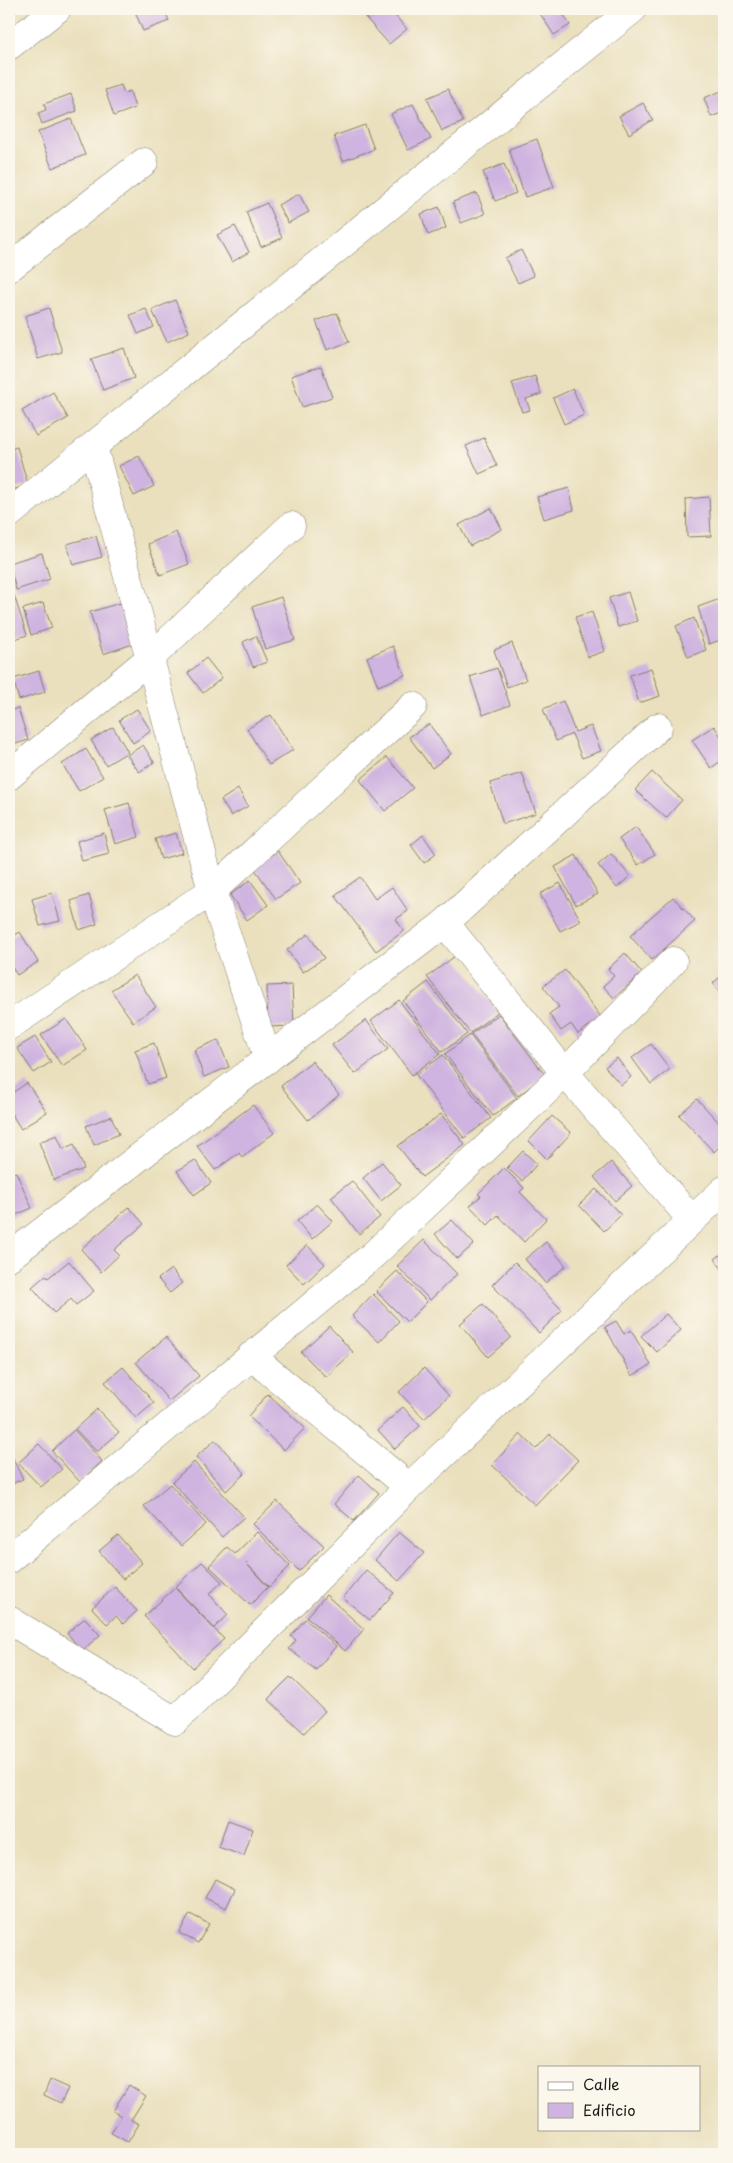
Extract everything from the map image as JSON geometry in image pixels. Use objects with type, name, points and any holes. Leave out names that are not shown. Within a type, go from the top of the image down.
[{"type":"street","points":[[9,46],[57,9]]},
{"type":"street","points":[[9,514],[634,9]]},
{"type":"street","points":[[9,268],[144,162]]},
{"type":"street","points":[[93,446],[212,891],[268,1059]]},
{"type":"street","points":[[9,776],[149,659],[291,526]]},
{"type":"street","points":[[9,1026],[212,891],[413,706]]},
{"type":"street","points":[[9,1257],[446,923],[658,727]]},
{"type":"street","points":[[446,923],[565,1073],[692,1220]]},
{"type":"street","points":[[9,1558],[372,1255],[565,1073],[673,961]]},
{"type":"street","points":[[9,1620],[175,1722],[409,1487],[724,1190]]},
{"type":"street","points":[[251,1356],[409,1487]]},
{"type":"building","points":[[134,9],[169,9],[165,10],[169,21],[143,31]]},
{"type":"building","points":[[375,9],[389,9],[407,29],[389,44],[365,17]]},
{"type":"building","points":[[545,9],[560,9],[570,25],[554,35],[539,12]]},
{"type":"building","points":[[121,85],[124,93],[130,91],[135,108],[114,116],[105,90]]},
{"type":"building","points":[[448,89],[463,122],[442,131],[427,98]]},
{"type":"building","points":[[724,90],[724,112],[711,117],[704,98]]},
{"type":"building","points":[[71,94],[77,111],[42,124],[38,113],[46,110],[44,104]]},
{"type":"building","points":[[643,103],[653,120],[629,134],[619,116]]},
{"type":"building","points":[[413,104],[431,139],[408,150],[391,114]]},
{"type":"building","points":[[71,119],[85,155],[52,168],[38,132]]},
{"type":"building","points":[[365,125],[374,149],[343,161],[334,136]]},
{"type":"building","points":[[537,139],[554,187],[525,197],[509,149]]},
{"type":"building","points":[[504,164],[516,193],[495,201],[483,172]]},
{"type":"building","points":[[477,193],[485,214],[461,223],[453,202]]},
{"type":"building","points":[[299,194],[309,212],[288,223],[278,205]]},
{"type":"building","points":[[267,203],[282,238],[261,247],[246,212]]},
{"type":"building","points":[[439,207],[446,228],[428,235],[421,214]]},
{"type":"building","points":[[235,226],[249,252],[232,262],[217,235]]},
{"type":"building","points":[[521,250],[534,276],[518,283],[505,258]]},
{"type":"building","points":[[175,300],[189,332],[167,342],[152,310]]},
{"type":"building","points":[[49,308],[62,352],[38,359],[25,316]]},
{"type":"building","points":[[146,309],[154,327],[138,334],[130,315]]},
{"type":"building","points":[[337,313],[349,342],[327,350],[316,321]]},
{"type":"building","points":[[124,348],[134,378],[103,390],[91,359]]},
{"type":"building","points":[[321,366],[332,397],[302,407],[291,376]]},
{"type":"building","points":[[535,376],[541,394],[526,399],[530,410],[522,412],[512,383]]},
{"type":"building","points":[[573,389],[584,415],[564,424],[553,398]]},
{"type":"building","points":[[53,392],[68,418],[36,436],[22,411]]},
{"type":"building","points":[[484,438],[497,466],[479,474],[466,446]]},
{"type":"building","points":[[17,447],[28,485],[9,491],[9,450]]},
{"type":"building","points":[[139,456],[154,486],[134,496],[119,466]]},
{"type":"building","points":[[569,488],[574,510],[544,519],[537,497]]},
{"type":"building","points":[[709,497],[711,536],[687,537],[686,499]]},
{"type":"building","points":[[491,508],[502,529],[470,546],[459,525]]},
{"type":"building","points":[[176,532],[189,564],[160,575],[148,544]]},
{"type":"building","points":[[96,536],[102,557],[73,565],[67,544]]},
{"type":"building","points":[[42,553],[50,579],[16,590],[9,563]]},
{"type":"building","points":[[9,580],[27,635],[9,641]]},
{"type":"building","points":[[628,592],[637,621],[618,627],[609,598]]},
{"type":"building","points":[[281,597],[295,640],[265,649],[252,607]]},
{"type":"building","points":[[720,599],[724,614],[724,639],[709,644],[698,607]]},
{"type":"building","points":[[43,603],[52,628],[31,635],[23,609]]},
{"type":"building","points":[[120,603],[133,644],[103,654],[90,612]]},
{"type":"building","points":[[592,612],[605,651],[588,657],[575,617]]},
{"type":"building","points":[[694,618],[706,650],[688,657],[676,626]]},
{"type":"building","points":[[256,636],[267,662],[253,667],[243,642]]},
{"type":"building","points":[[512,643],[526,680],[507,687],[494,650]]},
{"type":"building","points":[[393,646],[405,675],[378,686],[367,657]]},
{"type":"building","points":[[206,658],[222,678],[203,693],[188,673]]},
{"type":"building","points":[[497,668],[510,705],[483,715],[470,677]]},
{"type":"building","points":[[651,668],[660,696],[639,703],[630,675]]},
{"type":"building","points":[[39,671],[45,692],[19,700],[13,679]]},
{"type":"building","points":[[563,701],[575,732],[591,726],[601,751],[582,758],[572,734],[556,741],[543,709]]},
{"type":"building","points":[[18,708],[28,740],[9,746],[9,711]]},
{"type":"building","points":[[137,709],[151,731],[133,743],[119,720]]},
{"type":"building","points":[[271,715],[293,750],[269,765],[247,729]]},
{"type":"building","points":[[429,724],[451,754],[432,768],[409,737]]},
{"type":"building","points":[[714,726],[724,741],[724,759],[711,768],[692,740]]},
{"type":"building","points":[[113,727],[128,752],[106,765],[91,740]]},
{"type":"building","points":[[143,745],[154,762],[139,772],[127,755]]},
{"type":"building","points":[[86,749],[103,777],[79,791],[62,764]]},
{"type":"building","points":[[387,757],[413,788],[385,811],[360,780]]},
{"type":"building","points":[[652,772],[682,800],[666,818],[635,790]]},
{"type":"building","points":[[522,773],[536,813],[503,824],[490,783]]},
{"type":"building","points":[[238,789],[248,806],[231,816],[221,800]]},
{"type":"building","points":[[129,803],[139,837],[115,844],[105,810]]},
{"type":"building","points":[[636,827],[655,854],[638,865],[619,839]]},
{"type":"building","points":[[104,833],[109,854],[82,861],[77,841]]},
{"type":"building","points":[[176,833],[182,853],[161,859],[155,839]]},
{"type":"building","points":[[423,835],[436,854],[424,863],[411,845]]},
{"type":"building","points":[[278,851],[300,883],[276,899],[254,868]]},
{"type":"building","points":[[611,854],[630,876],[617,888],[598,865]]},
{"type":"building","points":[[576,855],[598,894],[576,905],[555,867]]},
{"type":"building","points":[[360,877],[375,899],[392,887],[408,911],[396,919],[404,931],[376,951],[335,895]]},
{"type":"building","points":[[250,880],[268,905],[247,920],[230,895]]},
{"type":"building","points":[[560,883],[581,921],[560,931],[540,894]]},
{"type":"building","points":[[52,893],[60,921],[40,926],[32,899]]},
{"type":"building","points":[[89,895],[97,924],[79,930],[71,901]]},
{"type":"building","points":[[673,897],[695,921],[652,960],[630,936]]},
{"type":"building","points":[[20,932],[38,962],[17,975],[9,962],[9,939]]},
{"type":"building","points":[[308,934],[324,958],[303,972],[287,950]]},
{"type":"building","points":[[625,953],[642,973],[614,998],[603,986],[614,976],[608,969]]},
{"type":"building","points":[[455,956],[498,1012],[470,1033],[427,977]]},
{"type":"building","points":[[565,970],[601,1017],[578,1034],[571,1024],[561,1031],[549,1014],[559,1007],[543,986]]},
{"type":"building","points":[[724,974],[724,998],[713,983]]},
{"type":"building","points":[[135,975],[156,1007],[133,1022],[111,990]]},
{"type":"building","points":[[428,982],[467,1034],[442,1052],[403,1001]]},
{"type":"building","points":[[292,985],[294,1026],[268,1027],[267,986]]},
{"type":"building","points":[[399,1000],[440,1054],[412,1075],[371,1021]]},
{"type":"building","points":[[499,1014],[545,1075],[518,1096],[471,1034]]},
{"type":"building","points":[[66,1019],[87,1050],[62,1066],[41,1035]]},
{"type":"building","points":[[366,1020],[388,1049],[355,1074],[332,1045]]},
{"type":"building","points":[[470,1035],[517,1098],[493,1116],[445,1054]]},
{"type":"building","points":[[35,1037],[51,1062],[34,1073],[17,1048]]},
{"type":"building","points":[[218,1040],[229,1067],[204,1077],[194,1050]]},
{"type":"building","points":[[154,1043],[166,1078],[148,1084],[135,1050]]},
{"type":"building","points":[[651,1044],[670,1069],[651,1084],[632,1058]]},
{"type":"building","points":[[443,1055],[491,1118],[464,1138],[416,1075]]},
{"type":"building","points":[[617,1058],[631,1077],[621,1085],[605,1067]]},
{"type":"building","points":[[312,1061],[339,1095],[308,1120],[281,1086]]},
{"type":"building","points":[[27,1083],[47,1112],[21,1129],[9,1110],[9,1095]]},
{"type":"building","points":[[697,1099],[724,1128],[724,1142],[714,1152],[679,1115]]},
{"type":"building","points":[[253,1105],[274,1133],[242,1157],[239,1153],[215,1170],[197,1146]]},
{"type":"building","points":[[441,1114],[465,1145],[422,1177],[398,1146]]},
{"type":"building","points":[[111,1116],[119,1134],[94,1145],[86,1126]]},
{"type":"building","points":[[552,1116],[571,1133],[547,1159],[529,1141]]},
{"type":"building","points":[[57,1135],[63,1149],[74,1144],[84,1169],[54,1180],[39,1142]]},
{"type":"building","points":[[523,1151],[537,1164],[522,1181],[507,1168]]},
{"type":"building","points":[[195,1160],[211,1183],[194,1195],[177,1171]]},
{"type":"building","points":[[382,1162],[401,1185],[381,1201],[363,1178]]},
{"type":"building","points":[[611,1162],[632,1186],[615,1201],[594,1177]]},
{"type":"building","points":[[504,1168],[524,1188],[520,1192],[546,1219],[524,1242],[498,1215],[488,1225],[470,1206],[481,1196],[478,1194]]},
{"type":"building","points":[[16,1172],[32,1208],[9,1218],[9,1175]]},
{"type":"building","points":[[352,1181],[380,1217],[359,1234],[331,1197]]},
{"type":"building","points":[[596,1189],[621,1215],[604,1231],[579,1205]]},
{"type":"building","points":[[317,1204],[333,1221],[312,1239],[297,1221]]},
{"type":"building","points":[[129,1207],[144,1224],[114,1250],[119,1255],[101,1272],[81,1249]]},
{"type":"building","points":[[452,1220],[474,1244],[457,1259],[435,1234]]},
{"type":"building","points":[[424,1240],[457,1274],[430,1300],[397,1266]]},
{"type":"building","points":[[546,1242],[566,1266],[545,1283],[525,1259]]},
{"type":"building","points":[[307,1245],[325,1264],[304,1284],[286,1265]]},
{"type":"building","points":[[724,1252],[724,1272],[715,1259]]},
{"type":"building","points":[[69,1261],[94,1291],[76,1305],[71,1299],[54,1313],[32,1287],[46,1275],[48,1278]]},
{"type":"building","points":[[515,1262],[562,1310],[539,1333],[492,1285]]},
{"type":"building","points":[[171,1269],[182,1283],[170,1293],[158,1279]]},
{"type":"building","points":[[397,1271],[427,1302],[407,1322],[376,1291]]},
{"type":"building","points":[[373,1294],[399,1321],[379,1342],[352,1316]]},
{"type":"building","points":[[483,1304],[511,1337],[488,1357],[460,1324]]},
{"type":"building","points":[[666,1314],[681,1330],[657,1352],[641,1336]]},
{"type":"building","points":[[616,1321],[624,1334],[631,1330],[651,1365],[632,1376],[605,1327]]},
{"type":"building","points":[[329,1326],[353,1352],[326,1377],[301,1352]]},
{"type":"building","points":[[166,1337],[199,1376],[169,1401],[136,1362]]},
{"type":"building","points":[[123,1367],[154,1403],[136,1418],[105,1382]]},
{"type":"building","points":[[424,1368],[449,1396],[424,1419],[399,1392]]},
{"type":"building","points":[[268,1394],[305,1428],[284,1450],[248,1416]]},
{"type":"building","points":[[403,1407],[420,1426],[395,1449],[378,1430]]},
{"type":"building","points":[[97,1409],[119,1432],[97,1452],[75,1429]]},
{"type":"building","points":[[74,1430],[102,1461],[80,1482],[52,1451]]},
{"type":"building","points":[[521,1434],[536,1449],[550,1434],[578,1460],[535,1505],[492,1465]]},
{"type":"building","points":[[215,1440],[245,1473],[226,1491],[196,1457]]},
{"type":"building","points":[[39,1444],[62,1469],[41,1487],[18,1463]]},
{"type":"building","points":[[12,1457],[23,1479],[9,1485],[9,1458]]},
{"type":"building","points":[[194,1462],[244,1517],[222,1537],[172,1482]]},
{"type":"building","points":[[359,1475],[379,1493],[354,1521],[334,1504]]},
{"type":"building","points":[[170,1484],[206,1524],[181,1546],[144,1506]]},
{"type":"building","points":[[277,1501],[324,1546],[299,1571],[253,1524]]},
{"type":"building","points":[[257,1532],[290,1566],[269,1587],[246,1563],[268,1587],[250,1605],[209,1566],[227,1547],[235,1554]]},
{"type":"building","points":[[399,1532],[424,1553],[399,1581],[375,1560]]},
{"type":"building","points":[[118,1535],[142,1563],[123,1579],[99,1551]]},
{"type":"building","points":[[202,1562],[222,1582],[209,1594],[228,1615],[214,1628],[175,1587]]},
{"type":"building","points":[[366,1570],[394,1593],[370,1620],[343,1598]]},
{"type":"building","points":[[115,1587],[137,1611],[123,1624],[116,1616],[107,1624],[92,1608]]},
{"type":"building","points":[[175,1588],[224,1639],[193,1668],[144,1616]]},
{"type":"building","points":[[326,1595],[364,1629],[345,1651],[307,1617]]},
{"type":"building","points":[[85,1618],[100,1635],[82,1651],[67,1633]]},
{"type":"building","points":[[305,1619],[336,1646],[316,1670],[289,1649],[296,1640],[291,1636]]},
{"type":"building","points":[[290,1677],[325,1711],[304,1733],[268,1699]]},
{"type":"building","points":[[228,1820],[253,1829],[244,1856],[218,1847]]},
{"type":"building","points":[[215,1879],[235,1889],[226,1908],[205,1898]]},
{"type":"building","points":[[190,1914],[209,1924],[198,1943],[179,1933]]},
{"type":"building","points":[[50,2080],[68,2088],[61,2103],[44,2095]]},
{"type":"building","points":[[129,2085],[146,2096],[131,2120],[139,2124],[128,2142],[111,2133],[121,2116],[113,2111]]}]
